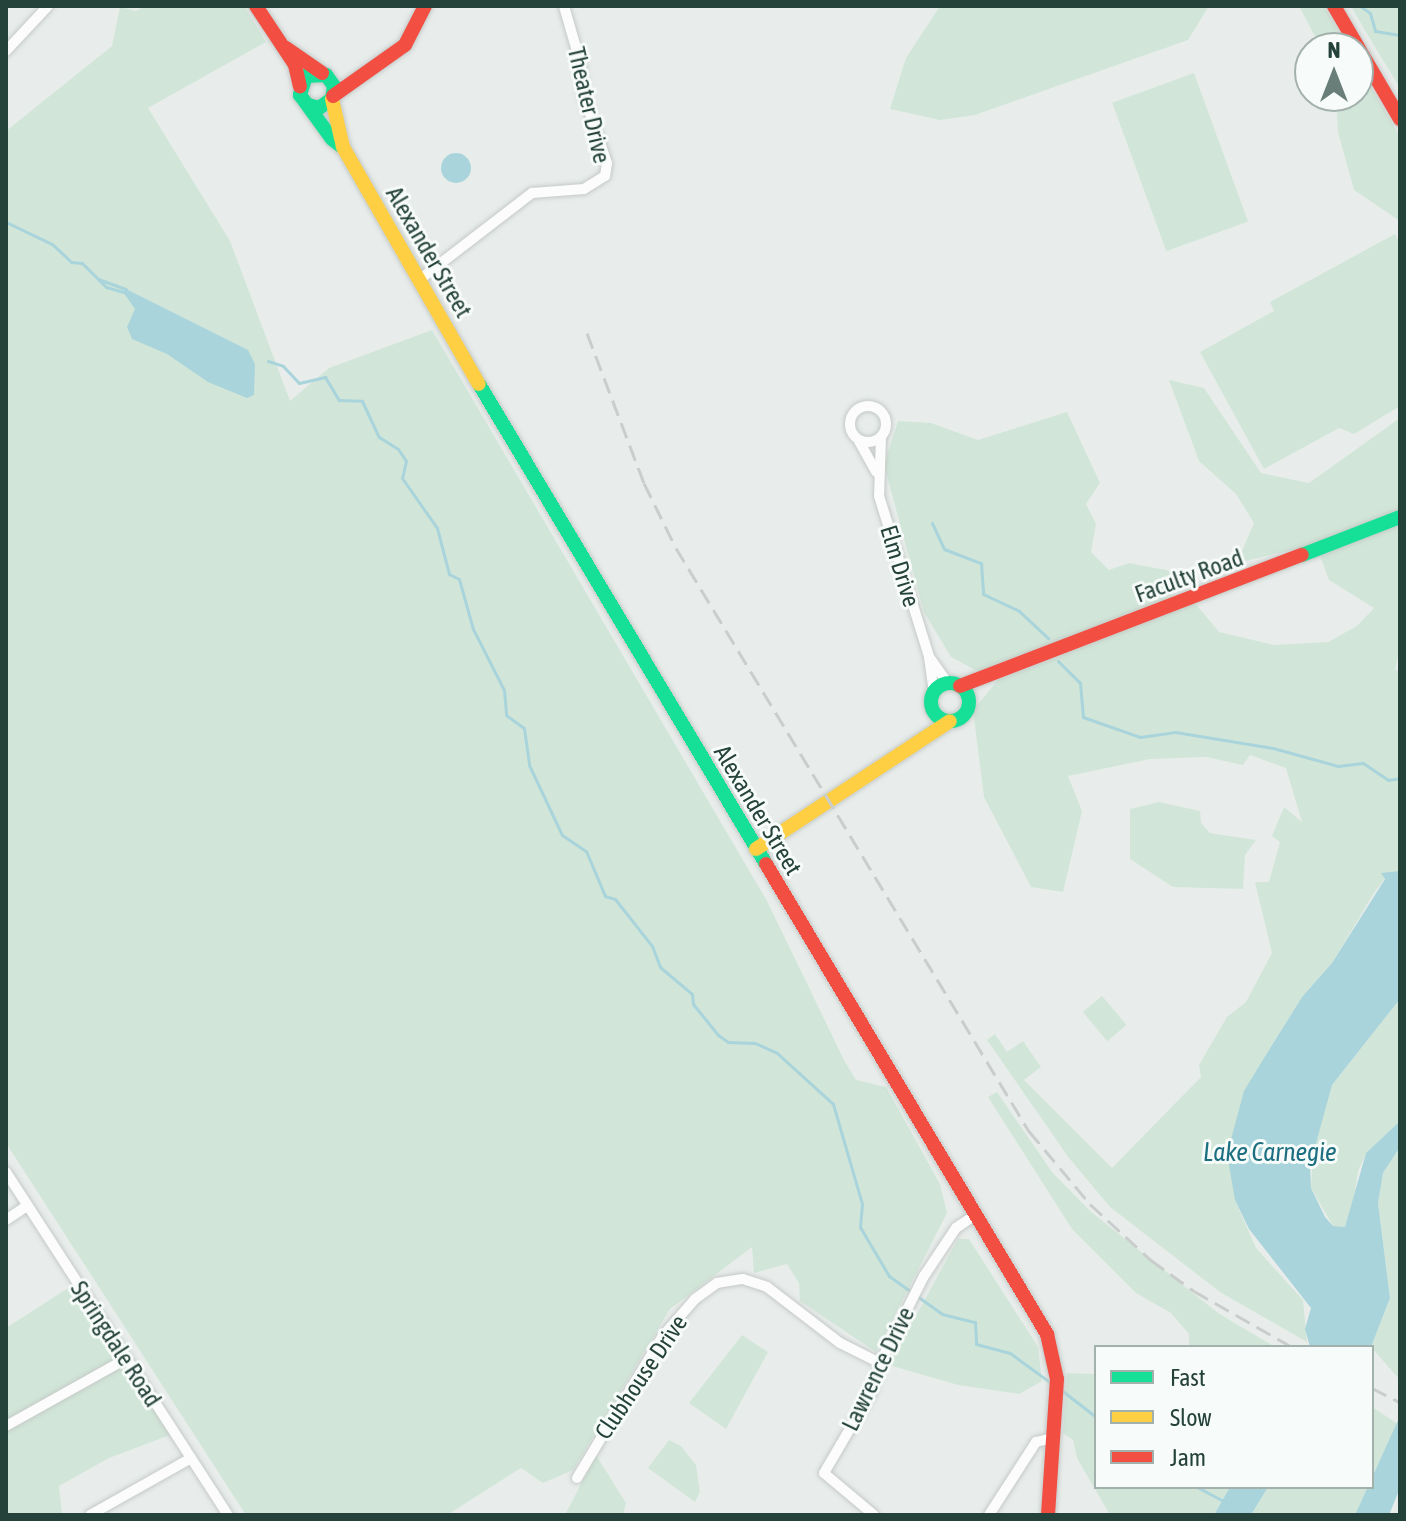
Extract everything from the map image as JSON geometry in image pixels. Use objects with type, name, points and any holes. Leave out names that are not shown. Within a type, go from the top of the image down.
[{"type":"main road","points":[[256,6],[295,65],[308,105],[319,108],[405,45],[425,6]]},
{"type":"main road","points":[[1334,6],[1400,119]]},
{"type":"main road","points":[[282,47],[326,75],[333,97]]},
{"type":"main road","points":[[300,86],[311,74],[367,70]]},
{"type":"main road","name":"Alexander Street","points":[[333,97],[343,147]]},
{"type":"main road","name":"Alexander Street","points":[[308,105],[343,147],[756,849],[1047,1334],[1057,1370],[1048,1515]]},
{"type":"main road","name":"Faculty Road","points":[[943,692],[993,676],[1400,517]]},
{"type":"main road","name":"Faculty Road","points":[[950,721],[964,716],[969,701],[993,676]]},
{"type":"main road","points":[[756,849],[874,776],[908,748],[950,721],[943,692]]},
{"type":"main road","points":[[908,748],[943,692]]},
{"type":"main road","points":[[943,692],[969,701]]},
{"type":"street","points":[[6,51],[48,6]]},
{"type":"street","name":"Theater Drive","points":[[419,280],[532,193],[584,189],[605,176],[607,163],[584,96],[581,65],[564,6]]},
{"type":"street","points":[[867,406],[883,415],[881,437],[858,440],[850,420],[867,406]]},
{"type":"street","name":"Elm Drive","points":[[877,474],[881,437]]},
{"type":"street","name":"Elm Drive","points":[[858,440],[877,474],[929,657],[943,692]]},
{"type":"street","name":"Springdale Road","points":[[6,1172],[228,1515]]},
{"type":"street","points":[[6,1220],[27,1206]]},
{"type":"street","name":"Lawrence Drive","points":[[874,1515],[824,1473],[871,1393],[880,1363],[924,1276],[956,1228],[974,1216]]},
{"type":"street","name":"Clubhouse Drive","points":[[577,1478],[662,1337],[695,1299],[717,1283],[743,1279],[767,1287],[840,1343],[880,1363]]},
{"type":"street","points":[[6,1426],[126,1359]]},
{"type":"street","points":[[989,1515],[1036,1442],[1054,1438]]},
{"type":"street","points":[[90,1515],[191,1458]]},
{"type":"green space","points":[[145,6],[244,6],[266,42],[148,108],[230,241],[290,401],[329,368],[432,330],[767,901],[844,1060],[856,1080],[886,1087],[940,1184],[947,1213],[876,1352],[800,1301],[799,1283],[787,1264],[754,1273],[752,1247],[670,1309],[573,1470],[543,1483],[521,1468],[447,1515],[246,1515],[6,1143],[6,131],[112,46],[120,7],[136,11]]},
{"type":"green space","points":[[940,6],[1209,6],[1188,40],[975,115],[940,120],[890,109],[906,58]]},
{"type":"green space","points":[[1299,6],[1324,6],[1339,32],[1313,32]]},
{"type":"green space","points":[[1351,6],[1400,6],[1400,88],[1374,45],[1374,32],[1364,29]]},
{"type":"green space","points":[[1194,73],[1248,221],[1166,251],[1112,103]]},
{"type":"green space","points":[[1374,92],[1400,137],[1400,221],[1354,190],[1338,132],[1337,112],[1374,112]]},
{"type":"green space","points":[[1395,234],[1400,244],[1400,406],[1354,434],[1339,428],[1264,469],[1200,352],[1274,311],[1270,302]]},
{"type":"green space","points":[[1169,380],[1204,388],[1261,473],[1309,483],[1400,418],[1400,508],[1336,539],[1237,563],[1254,523],[1236,494],[1199,461]]},
{"type":"green space","points":[[1067,412],[1100,483],[1086,504],[1096,524],[1091,552],[1109,570],[1129,563],[1176,572],[1179,589],[1160,607],[981,673],[951,657],[924,612],[884,465],[898,421],[931,423],[978,440]]},
{"type":"green space","points":[[1400,525],[1400,648],[1395,669],[1400,673],[1400,871],[1385,878],[1374,893],[1332,963],[1302,997],[1264,1058],[1235,1200],[1256,1248],[1303,1300],[1307,1342],[1220,1292],[1110,1207],[1069,1158],[987,1040],[995,1034],[1007,1052],[1023,1041],[1041,1067],[1024,1080],[1112,1168],[1201,1077],[1199,1065],[1227,1017],[1246,1002],[1272,953],[1255,882],[1269,882],[1280,842],[1272,836],[1284,807],[1302,822],[1286,768],[1250,755],[1243,765],[1206,757],[1150,759],[1068,776],[1082,811],[1063,892],[1031,887],[984,797],[973,710],[998,680],[1195,603],[1219,632],[1274,645],[1328,642],[1357,626],[1374,608],[1329,580],[1320,556]]},
{"type":"green space","points":[[1159,802],[1200,811],[1201,823],[1210,833],[1256,840],[1245,855],[1243,889],[1173,887],[1130,859],[1130,809]]},
{"type":"green space","points":[[1102,996],[1126,1025],[1107,1041],[1083,1012]]},
{"type":"green space","points":[[1400,999],[1400,1121],[1366,1153],[1358,1171],[1351,1219],[1345,1227],[1333,1226],[1311,1188],[1314,1136],[1332,1085]]},
{"type":"green space","points":[[997,1092],[1052,1172],[1090,1211],[1218,1313],[1272,1345],[1189,1345],[1189,1334],[1171,1313],[1136,1293],[1072,1229],[988,1097]]},
{"type":"green space","points":[[1400,1147],[1400,1380],[1372,1345],[1390,1298],[1378,1203],[1383,1173]]},
{"type":"green space","points":[[958,1239],[969,1239],[1038,1347],[1042,1381],[1019,1394],[958,1385],[889,1365]]},
{"type":"green space","points":[[73,1285],[170,1435],[109,1458],[59,1486],[62,1515],[6,1515],[6,1328]]},
{"type":"green space","points":[[742,1335],[768,1352],[726,1429],[689,1403]]},
{"type":"green space","points":[[1067,1373],[1094,1374],[1094,1487],[1077,1458],[1073,1440],[1063,1433]]},
{"type":"green space","points":[[1374,1408],[1398,1424],[1374,1473]]},
{"type":"green space","points":[[669,1440],[681,1446],[696,1465],[700,1492],[695,1502],[648,1468]]},
{"type":"green space","points":[[596,1455],[626,1503],[623,1515],[565,1515]]},
{"type":"green space","points":[[1095,1489],[1229,1489],[1214,1515],[1110,1515]]},
{"type":"green space","points":[[1267,1489],[1367,1489],[1355,1515],[1251,1515]]},
{"type":"water","points":[[456,153],[462,154],[470,162],[470,174],[462,182],[456,183],[450,182],[442,174],[441,168],[442,162],[450,154]]},
{"type":"water","points":[[126,289],[248,350],[255,364],[254,395],[247,398],[208,382],[167,354],[132,339],[127,327],[135,309],[123,292]]},
{"type":"water","name":"Lake Carnegie","points":[[1400,871],[1400,999],[1332,1085],[1310,1165],[1311,1188],[1325,1217],[1333,1226],[1345,1227],[1366,1153],[1400,1121],[1400,1147],[1383,1173],[1378,1203],[1390,1298],[1372,1345],[1309,1345],[1305,1329],[1311,1308],[1249,1229],[1235,1200],[1227,1154],[1244,1091],[1302,997],[1332,963],[1385,879],[1381,873]]},
{"type":"water","points":[[1400,1416],[1400,1488],[1389,1515],[1355,1515],[1367,1489],[1374,1489],[1374,1473]]},
{"type":"water","points":[[1229,1489],[1267,1489],[1251,1515],[1214,1515]]},
{"type":"waterway","points":[[1360,6],[1370,13],[1375,31],[1400,35]]},
{"type":"waterway","points":[[6,222],[52,244],[71,262],[82,263],[106,287],[123,292]]},
{"type":"waterway","points":[[98,279],[126,289]]},
{"type":"waterway","points":[[268,361],[283,366],[299,383],[325,377],[339,400],[362,401],[379,437],[398,449],[406,461],[402,478],[437,528],[449,574],[459,579],[473,629],[504,690],[506,715],[524,728],[529,765],[562,835],[586,851],[605,896],[615,899],[652,946],[660,967],[692,994],[693,1004],[718,1035],[728,1042],[755,1043],[777,1053],[833,1104],[862,1204],[860,1227],[889,1276],[942,1314],[975,1322],[976,1344],[1010,1353],[1051,1383]]},
{"type":"waterway","points":[[932,523],[944,549],[981,563],[983,594],[1019,611],[1048,638]]},
{"type":"waterway","points":[[1058,661],[1080,683],[1083,717],[1140,737],[1175,732],[1273,748],[1338,766],[1363,763],[1388,780],[1400,778]]},
{"type":"waterway","points":[[1060,1389],[1094,1415]]},
{"type":"waterway","points":[[1201,1489],[1225,1502]]},
{"type":"railway","points":[[587,333],[644,483],[676,548],[1029,1131],[1090,1204],[1151,1260],[1194,1291],[1288,1345]]},
{"type":"railway","points":[[1374,1389],[1400,1402]]},
{"type":"traffic: fast","points":[[308,105],[319,108],[332,99],[334,86],[326,75],[306,76],[300,95],[332,139],[341,146]]},
{"type":"traffic: fast","points":[[479,384],[766,864]]},
{"type":"traffic: fast","points":[[1302,555],[1400,517]]},
{"type":"traffic: fast","points":[[950,683],[963,689],[969,702],[963,715],[950,721],[937,715],[931,702],[937,689],[950,683]]},
{"type":"traffic: slow","points":[[332,99],[343,147],[479,384]]},
{"type":"traffic: slow","points":[[756,849],[950,721]]},
{"type":"traffic: jam","points":[[256,6],[295,65],[300,86]]},
{"type":"traffic: jam","points":[[333,96],[405,45],[425,6]]},
{"type":"traffic: jam","points":[[1334,6],[1400,119]]},
{"type":"traffic: jam","points":[[286,48],[322,73]]},
{"type":"traffic: jam","points":[[960,686],[1302,555]]},
{"type":"traffic: jam","points":[[766,864],[1047,1334],[1057,1379],[1048,1515]]}]
